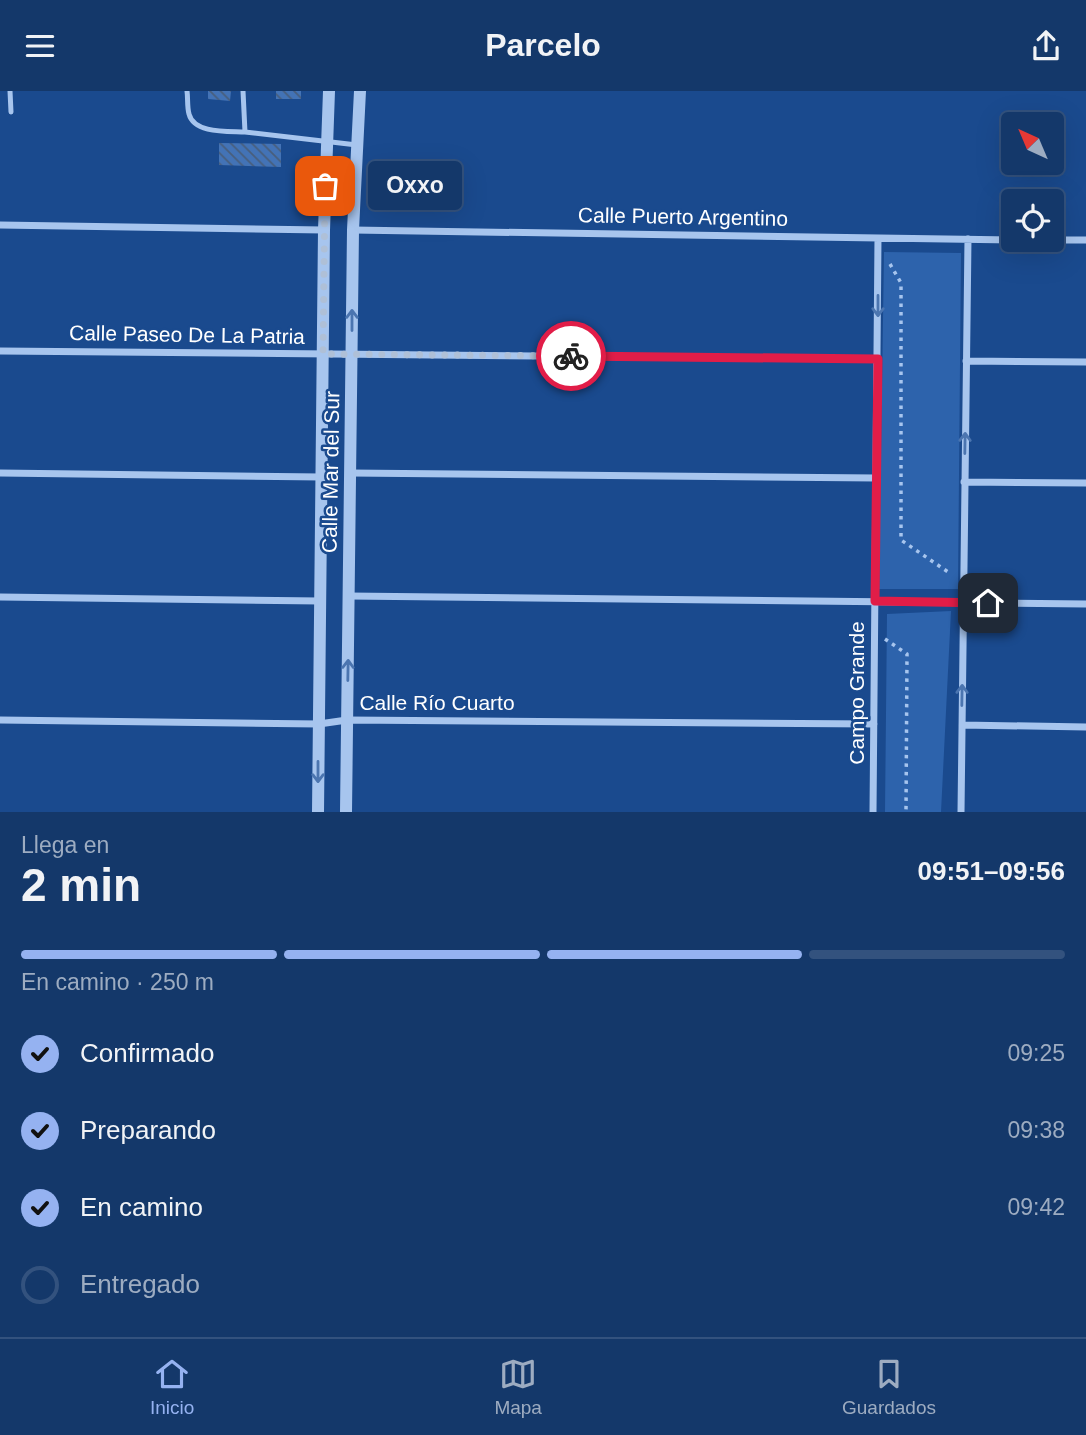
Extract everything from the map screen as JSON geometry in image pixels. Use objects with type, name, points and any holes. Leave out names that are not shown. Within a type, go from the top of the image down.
[{"type":"street","name":"Calle Mar del Sur","points":[[318,812],[324,230],[329,91]]},
{"type":"street","name":"Calle Mar del Sur","points":[[346,812],[353,230],[360,91]]},
{"type":"street","points":[[0,225],[324,230]]},
{"type":"street","name":"Calle Puerto Argentino","points":[[353,230],[1001,240]]},
{"type":"street","name":"Campo Grande","points":[[873,812],[877,239]]},
{"type":"street","points":[[961,812],[968,239]]},
{"type":"street","points":[[1064,240],[1086,240]]},
{"type":"street","name":"Calle Paseo De La Patria","points":[[0,351],[878,359]]},
{"type":"street","points":[[966,361],[1086,362]]},
{"type":"street","points":[[0,473],[321,477]]},
{"type":"street","points":[[350,473],[876,478]]},
{"type":"street","points":[[964,482],[1086,483]]},
{"type":"street","points":[[349,596],[1086,604]]},
{"type":"street","points":[[0,597],[320,601]]},
{"type":"street","name":"Calle Río Cuarto","points":[[0,720],[319,724],[347,720],[874,724]]},
{"type":"street","points":[[962,725],[1086,727]]},
{"type":"lane","points":[[10,91],[11,112]]},
{"type":"lane","points":[[187,91],[189,116],[203,128],[356,145]]},
{"type":"lane","points":[[243,91],[246,132]]},
{"type":"path","points":[[877,239],[901,283],[901,540],[963,582]]},
{"type":"path","points":[[874,632],[908,654],[906,812]]},
{"type":"shaded area","points":[[884,252],[961,253],[958,589],[879,589]]},
{"type":"shaded area","points":[[951,611],[941,812],[885,812],[887,614]]},
{"type":"building","points":[[208,91],[231,91],[230,101],[208,99]]},
{"type":"building","points":[[276,91],[301,91],[301,99],[276,99]]},
{"type":"building","points":[[219,143],[281,144],[281,167],[219,165]]},
{"type":"way so far","points":[[325,186],[323,354],[571,356]]},
{"type":"place","name":"Oxxo","points":[[325,186]]},
{"type":"route","points":[[571,356],[878,359],[875,601],[988,603]]}]
